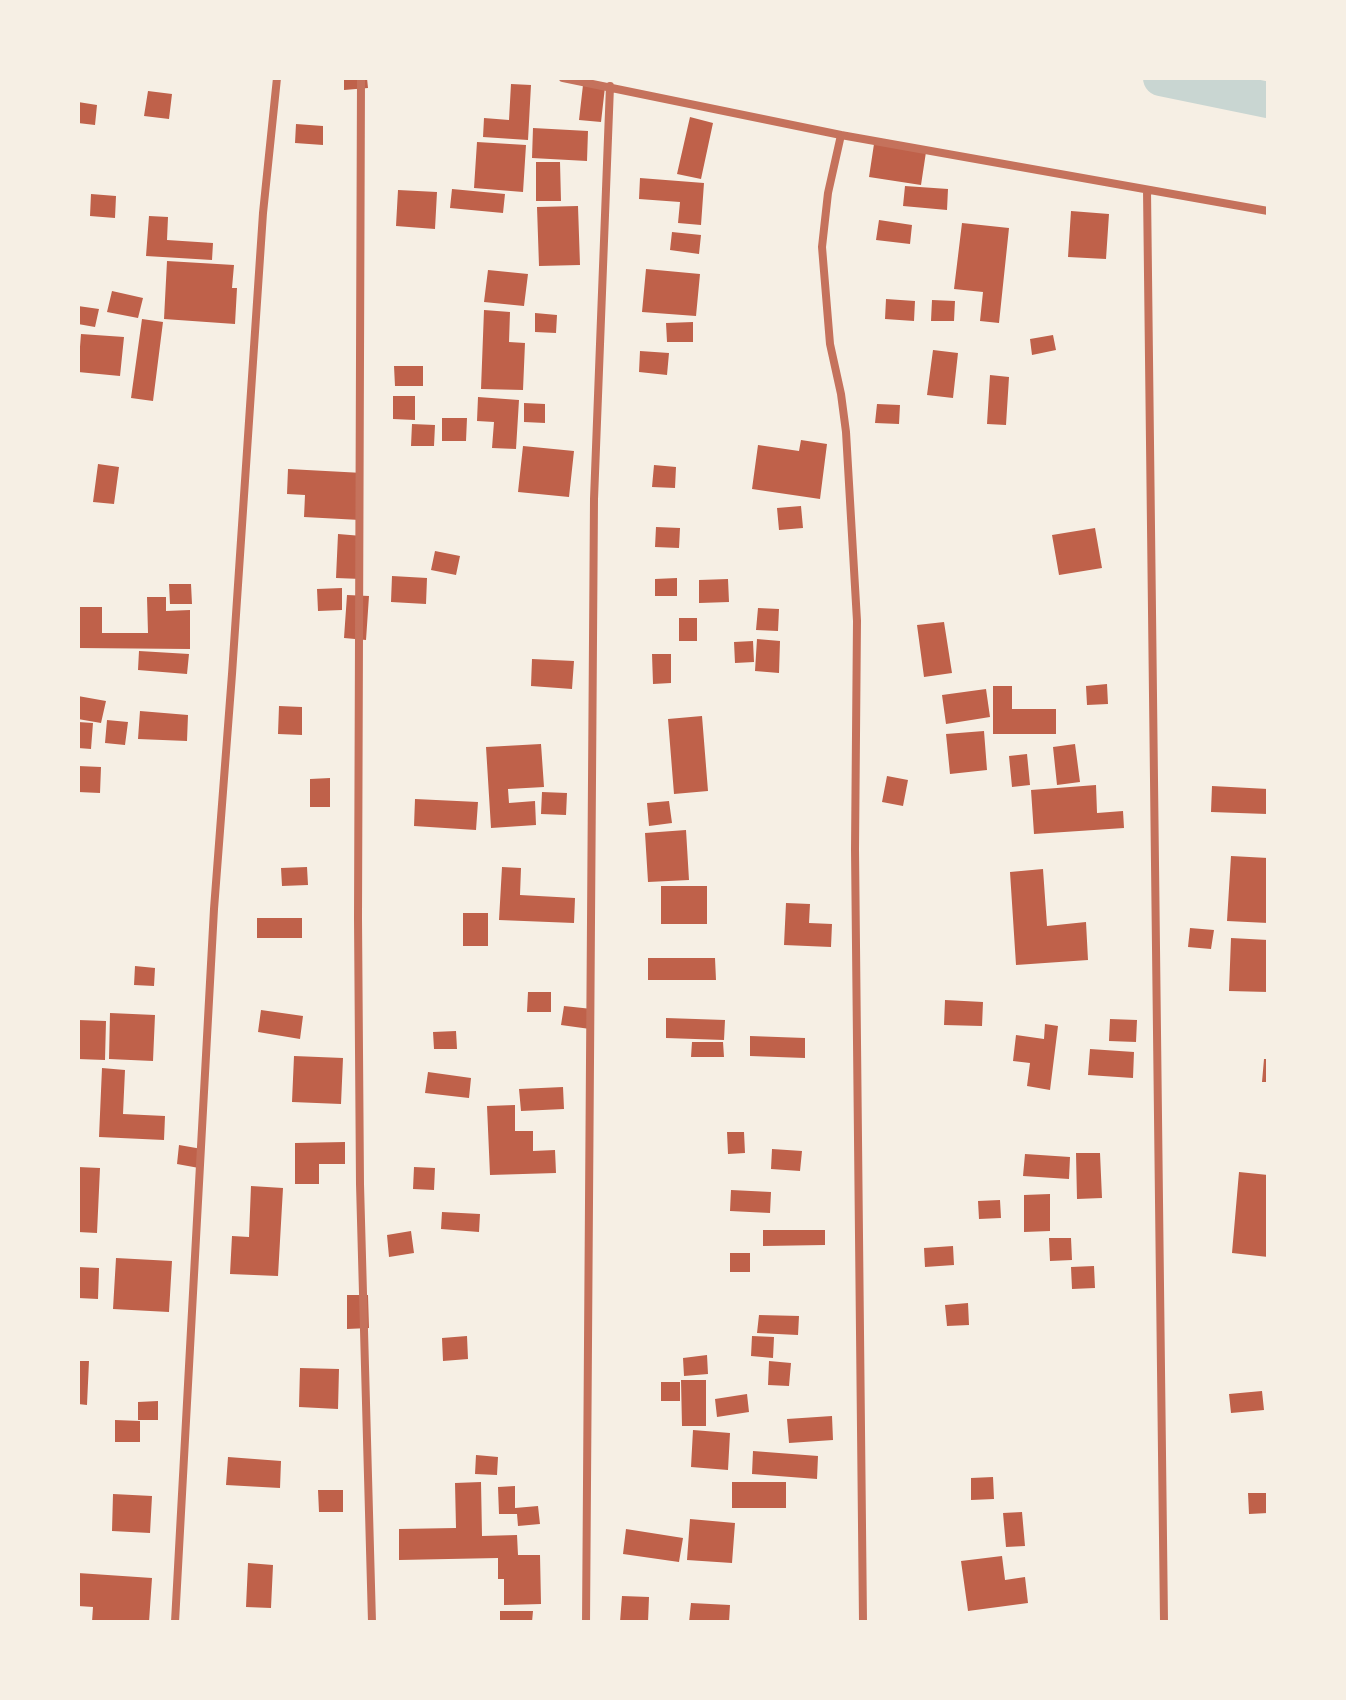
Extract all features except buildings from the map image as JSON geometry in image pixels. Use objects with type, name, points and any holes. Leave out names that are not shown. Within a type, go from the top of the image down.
[{"type":"street","points":[[175,1622],[214,909],[263,213],[277,78]]},
{"type":"street","points":[[361,78],[358,934],[360,1184],[372,1622]]},
{"type":"street","points":[[563,78],[841,135],[1268,211]]},
{"type":"street","points":[[586,1622],[594,499],[610,86]]},
{"type":"street","points":[[841,135],[828,193],[822,247],[830,344],[846,432],[857,621],[855,865],[863,1622]]},
{"type":"street","points":[[1147,190],[1164,1622]]},
{"type":"waterway","points":[[1161,78],[1268,100]]}]
